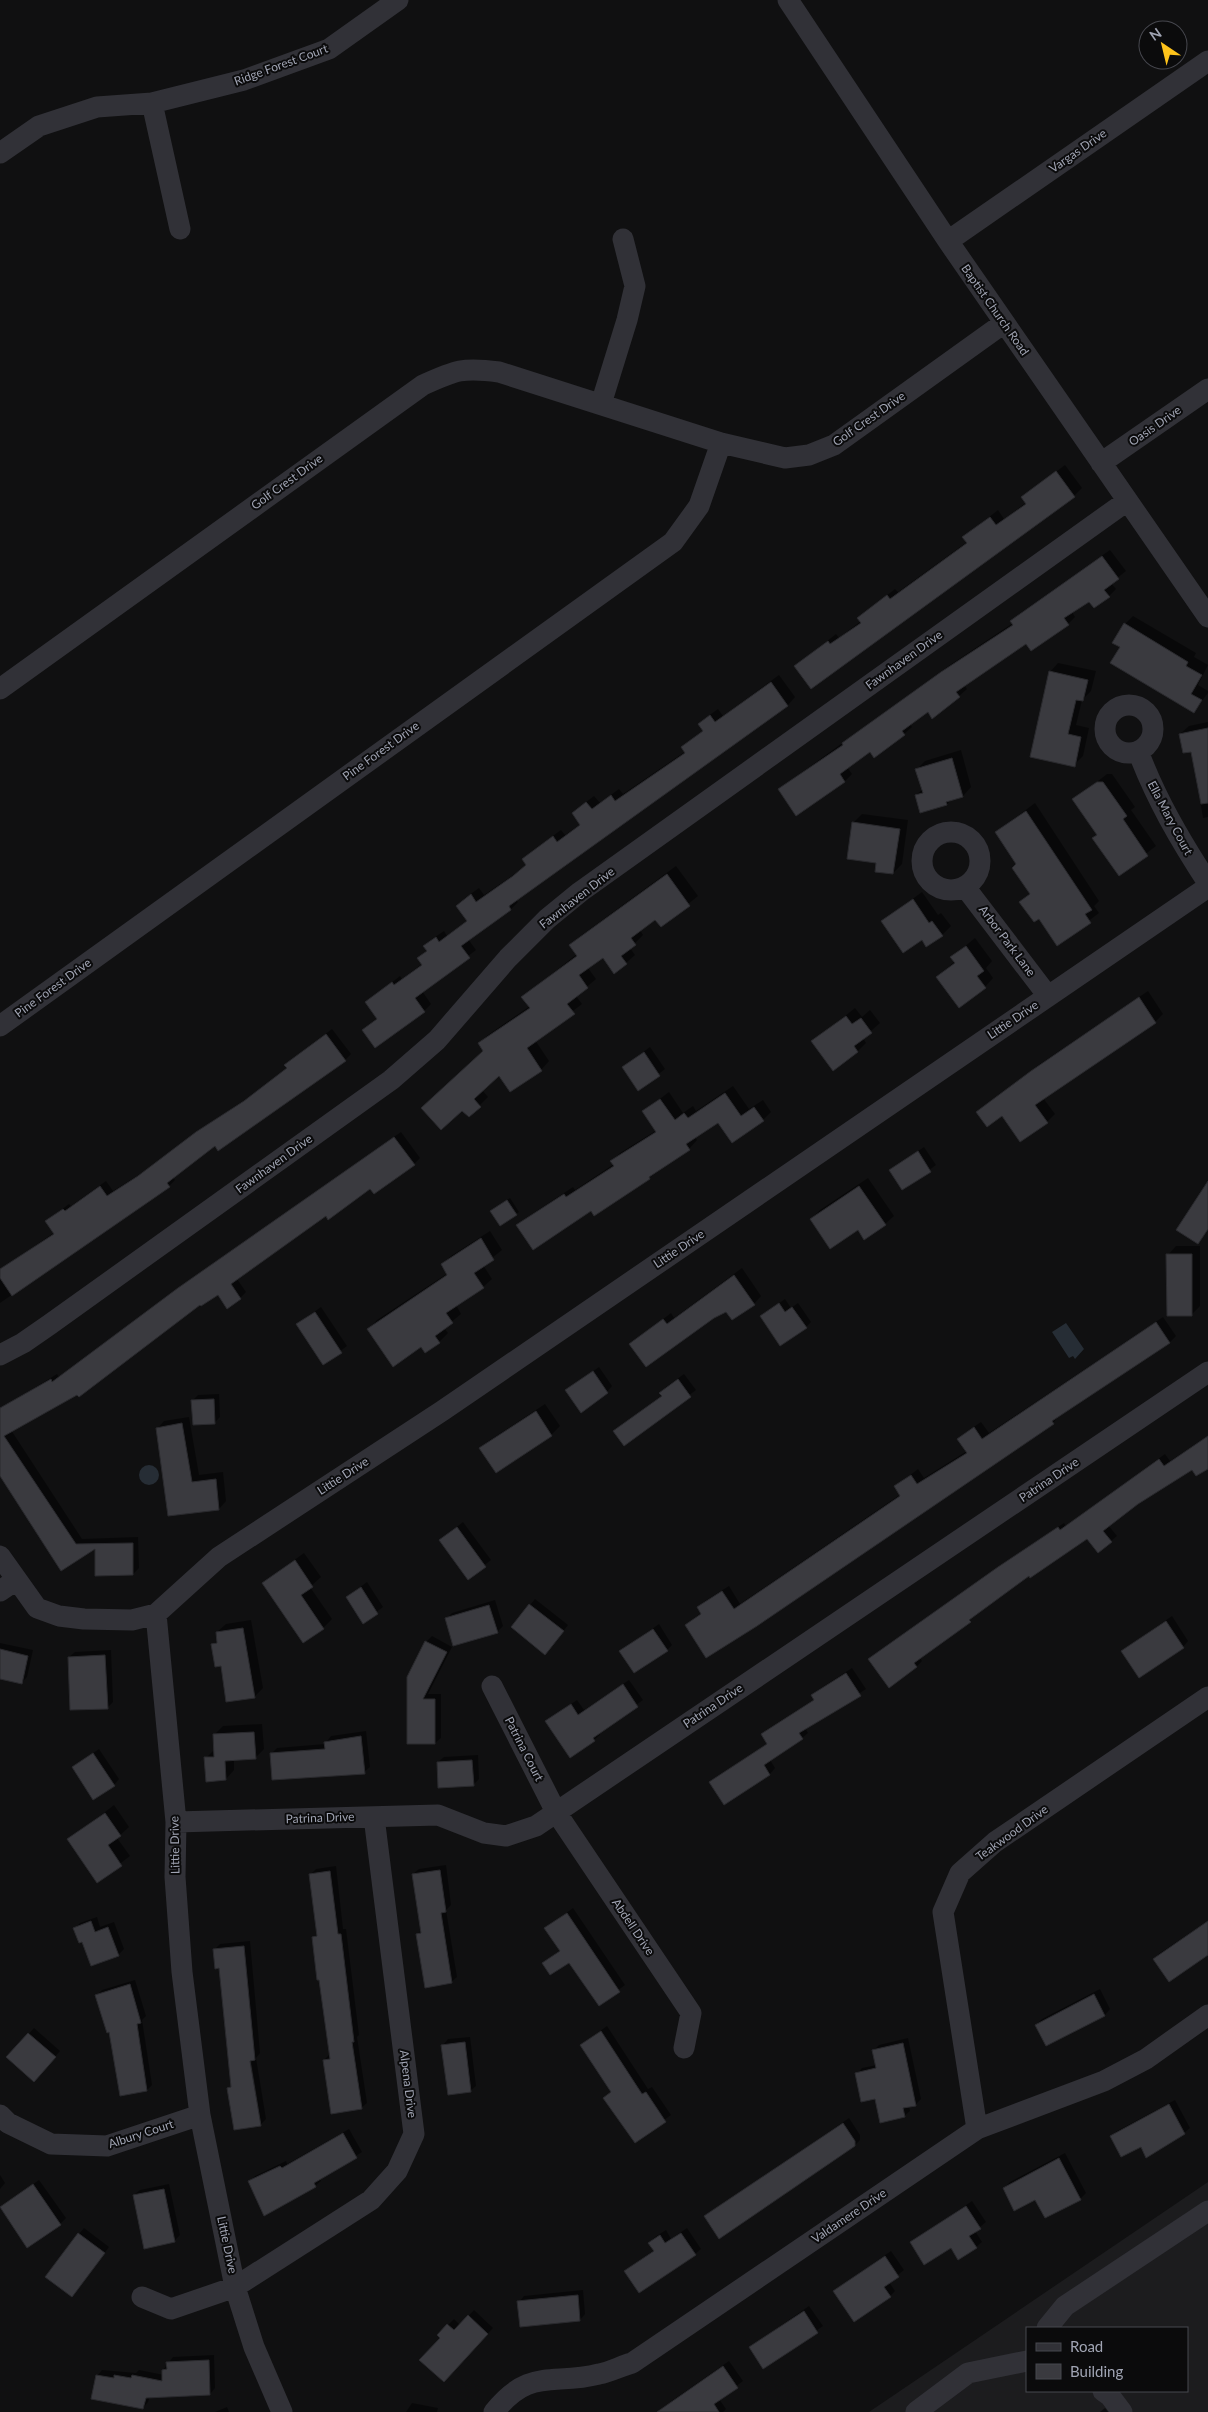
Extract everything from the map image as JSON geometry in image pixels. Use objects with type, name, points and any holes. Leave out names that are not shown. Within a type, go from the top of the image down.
[{"type":"street","name":"Ridge Forest Court","points":[[0,153],[39,126],[97,107],[152,103],[244,80],[329,49],[398,0]]},
{"type":"street","name":"Baptist Church Road","points":[[796,3],[948,241],[1208,617]]},
{"type":"street","name":"Vargas Drive","points":[[948,241],[1208,61]]},
{"type":"street","points":[[152,103],[180,229]]},
{"type":"street","points":[[601,404],[627,320],[635,286],[623,239]]},
{"type":"street","name":"Golf Crest Drive","points":[[0,689],[423,385],[452,372],[472,368],[500,372],[721,443],[785,458],[809,455],[834,445],[1004,323]]},
{"type":"street","name":"Oasis Drive","points":[[1101,463],[1208,389]]},
{"type":"street","name":"Pine Forest Drive","points":[[0,1026],[673,542],[699,506],[721,443]]},
{"type":"street","name":"Fawnhaven Drive","points":[[0,1355],[23,1343],[49,1325],[391,1080],[437,1040],[508,958],[547,919],[580,892],[1127,501]]},
{"type":"street","name":"Ella Mary Court","points":[[1138,751],[1162,807],[1179,839],[1208,883]]},
{"type":"street","name":"Littie Drive","points":[[282,2412],[254,2347],[235,2287],[200,2115],[182,1972],[175,1877],[176,1822],[156,1614],[219,1557],[442,1411],[1208,886]]},
{"type":"street","name":"Arbor Park Lane","points":[[965,887],[1048,996]]},
{"type":"street","name":"Patrina Drive","points":[[176,1822],[438,1815],[484,1833],[506,1836],[536,1826],[1203,1381]]},
{"type":"street","points":[[0,1556],[8,1586],[37,1608],[60,1616],[132,1620],[156,1614]]},
{"type":"street","name":"Patrina Court","points":[[492,1686],[556,1812]]},
{"type":"street","name":"Teakwood Drive","points":[[977,2129],[943,1912],[960,1873],[996,1842],[1208,1697]]},
{"type":"street","name":"Abdell Drive","points":[[556,1812],[691,2013],[684,2048]]},
{"type":"street","name":"Alpena Drive","points":[[142,2298],[171,2309],[235,2287],[370,2200],[397,2171],[414,2134],[374,1817]]},
{"type":"street","name":"Valdamere Drive","points":[[494,2412],[517,2388],[548,2378],[598,2374],[632,2362],[977,2129],[1104,2081],[1146,2059],[1208,2016]]},
{"type":"street","name":"Albury Court","points":[[0,2115],[8,2123],[51,2144],[107,2146],[200,2115]]},
{"type":"street","points":[[1048,2327],[1065,2306],[1208,2212]]},
{"type":"street","points":[[916,2412],[968,2373],[1024,2359]]},
{"type":"street","points":[[1104,2392],[1110,2396],[1122,2412]]},
{"type":"shaded area","points":[[1066,1323],[1084,1349],[1075,1359],[1073,1356],[1069,1358],[1052,1332]]},
{"type":"shaded area","points":[[149,1465],[156,1468],[159,1475],[156,1482],[149,1485],[142,1482],[139,1475],[142,1468]]},
{"type":"shaded area","points":[[1208,2182],[1208,2412],[869,2412]]},
{"type":"building","points":[[1056,471],[1075,497],[811,689],[794,666],[828,641],[830,644],[861,623],[857,618],[887,595],[890,599],[967,543],[962,537],[990,517],[996,525],[1026,504],[1021,497]]},
{"type":"building","points":[[1102,556],[1119,579],[1104,590],[1110,597],[1094,608],[1089,602],[1064,618],[1069,625],[1031,651],[1026,644],[956,692],[960,697],[932,719],[928,712],[902,731],[905,735],[874,758],[870,752],[840,774],[845,782],[796,816],[778,789],[843,745],[842,743],[941,672],[1013,625],[1010,621]]},
{"type":"building","points":[[1124,623],[1188,662],[1186,666],[1202,675],[1191,694],[1202,700],[1194,713],[1110,663],[1120,647],[1112,643]]},
{"type":"building","points":[[1049,671],[1088,680],[1083,701],[1076,700],[1068,734],[1081,737],[1075,767],[1030,757]]},
{"type":"building","points":[[771,682],[788,706],[509,906],[511,910],[461,946],[470,958],[415,998],[425,1012],[375,1048],[362,1030],[377,1019],[365,1002],[392,982],[394,985],[422,965],[417,958],[427,951],[423,946],[436,937],[439,942],[467,921],[456,906],[471,894],[476,902],[526,865],[522,859],[553,836],[557,842],[580,825],[572,813],[586,802],[592,809],[611,795],[615,801],[685,753],[681,747],[703,731],[698,724],[710,715],[715,722]]},
{"type":"building","points":[[1208,728],[1208,803],[1201,804],[1191,752],[1183,753],[1179,734]]},
{"type":"building","points":[[952,758],[963,797],[946,802],[947,805],[920,813],[915,795],[923,793],[915,769]]},
{"type":"building","points":[[1097,782],[1103,782],[1127,816],[1123,819],[1148,856],[1119,876],[1092,838],[1097,835],[1072,799]]},
{"type":"building","points":[[1026,811],[1092,910],[1085,914],[1091,923],[1057,946],[1039,919],[1034,922],[1019,902],[1030,894],[1012,868],[1016,864],[995,832]]},
{"type":"building","points":[[852,822],[900,829],[893,874],[875,872],[876,863],[847,859]]},
{"type":"building","points":[[667,874],[690,906],[661,927],[655,920],[631,938],[636,945],[621,956],[627,964],[614,974],[603,958],[579,975],[588,988],[567,1004],[575,1014],[527,1048],[542,1071],[510,1092],[499,1076],[474,1099],[481,1107],[469,1117],[462,1111],[441,1130],[421,1108],[483,1051],[478,1043],[530,1008],[521,997],[577,956],[569,945]]},
{"type":"building","points":[[913,899],[929,923],[932,921],[943,936],[926,947],[922,940],[903,953],[881,921]]},
{"type":"building","points":[[966,946],[984,971],[977,976],[986,988],[959,1008],[936,977],[955,963],[950,957]]},
{"type":"building","points":[[1139,997],[1156,1023],[1035,1105],[1048,1123],[1020,1142],[1002,1116],[987,1127],[976,1112],[1031,1071]]},
{"type":"building","points":[[846,1016],[852,1024],[861,1018],[872,1033],[854,1046],[858,1052],[833,1071],[811,1041]]},
{"type":"building","points":[[326,1034],[346,1061],[218,1151],[215,1146],[167,1183],[170,1187],[12,1296],[0,1278],[0,1269],[54,1234],[45,1221],[63,1209],[65,1211],[100,1186],[107,1196],[138,1176],[196,1132],[244,1101],[287,1068],[284,1065]]},
{"type":"building","points":[[644,1052],[660,1076],[638,1091],[622,1067]]},
{"type":"building","points":[[725,1093],[741,1116],[754,1107],[764,1121],[732,1143],[718,1123],[686,1144],[690,1150],[649,1177],[650,1179],[594,1216],[591,1211],[533,1250],[516,1225],[564,1194],[566,1197],[614,1166],[610,1161],[656,1132],[642,1111],[660,1099],[675,1120],[684,1113],[688,1118]]},
{"type":"building","points":[[394,1137],[415,1165],[374,1194],[370,1189],[328,1220],[326,1216],[231,1284],[241,1299],[227,1309],[218,1295],[200,1305],[79,1397],[77,1395],[4,1436],[76,1544],[133,1543],[133,1575],[95,1576],[95,1549],[61,1571],[0,1476],[0,1408],[51,1379],[52,1382],[178,1288]]},
{"type":"building","points":[[918,1151],[931,1172],[902,1190],[889,1170]]},
{"type":"building","points":[[1208,1181],[1208,1229],[1198,1244],[1176,1230]]},
{"type":"building","points":[[859,1186],[886,1225],[864,1240],[858,1230],[830,1249],[810,1219]]},
{"type":"building","points":[[507,1200],[517,1215],[500,1226],[490,1211]]},
{"type":"building","points":[[481,1238],[494,1260],[474,1273],[484,1288],[446,1313],[453,1323],[435,1336],[440,1343],[425,1353],[421,1347],[393,1367],[367,1329],[447,1275],[441,1264]]},
{"type":"building","points":[[1166,1254],[1192,1254],[1192,1316],[1167,1316]]},
{"type":"building","points":[[734,1275],[755,1305],[732,1320],[726,1312],[714,1318],[646,1367],[629,1344],[663,1319],[667,1324]]},
{"type":"building","points":[[779,1303],[785,1312],[792,1307],[807,1328],[780,1346],[760,1316]]},
{"type":"building","points":[[315,1312],[342,1353],[323,1365],[296,1324]]},
{"type":"building","points":[[1156,1322],[1170,1343],[1052,1421],[1054,1424],[757,1626],[706,1658],[685,1625],[701,1614],[697,1607],[722,1591],[734,1609],[900,1496],[894,1486],[911,1475],[917,1484],[967,1453],[957,1439],[974,1427],[982,1439]]},
{"type":"building","points":[[593,1371],[608,1393],[581,1413],[565,1390]]},
{"type":"building","points":[[678,1379],[691,1397],[624,1446],[613,1431],[662,1396],[659,1393]]},
{"type":"building","points":[[214,1399],[215,1424],[193,1425],[191,1400]]},
{"type":"building","points":[[536,1411],[552,1436],[496,1473],[479,1448]]},
{"type":"building","points":[[182,1423],[192,1482],[216,1479],[219,1510],[168,1516],[156,1428]]},
{"type":"building","points":[[1208,1436],[1208,1469],[1196,1476],[1192,1470],[1138,1504],[1103,1531],[1112,1542],[1098,1553],[1087,1539],[1030,1578],[1029,1576],[969,1620],[971,1622],[914,1663],[917,1667],[889,1688],[868,1659],[998,1567],[1058,1527],[1060,1530],[1159,1459],[1164,1466]]},
{"type":"building","points":[[457,1527],[486,1567],[468,1580],[439,1540]]},
{"type":"building","points":[[295,1560],[313,1587],[301,1595],[324,1629],[303,1643],[262,1583]]},
{"type":"building","points":[[361,1587],[378,1614],[363,1624],[346,1597]]},
{"type":"building","points":[[529,1604],[564,1631],[545,1655],[511,1627]]},
{"type":"building","points":[[489,1605],[498,1633],[453,1646],[445,1618]]},
{"type":"building","points":[[1166,1621],[1184,1648],[1139,1678],[1121,1651]]},
{"type":"building","points":[[243,1628],[255,1698],[226,1702],[221,1666],[215,1667],[211,1644],[217,1643],[216,1632]]},
{"type":"building","points":[[653,1629],[668,1651],[634,1673],[619,1651]]},
{"type":"building","points":[[425,1641],[447,1652],[423,1699],[435,1699],[435,1744],[407,1744],[407,1677]]},
{"type":"building","points":[[0,1649],[28,1656],[22,1684],[0,1679]]},
{"type":"building","points":[[105,1655],[108,1709],[70,1710],[68,1657]]},
{"type":"building","points":[[846,1673],[861,1696],[799,1733],[803,1739],[764,1765],[770,1775],[724,1805],[709,1782],[767,1744],[761,1734],[814,1700],[811,1695]]},
{"type":"building","points":[[623,1684],[638,1707],[593,1738],[595,1741],[570,1758],[545,1721],[571,1704],[578,1715]]},
{"type":"building","points":[[254,1732],[256,1759],[225,1761],[226,1780],[206,1782],[204,1757],[214,1757],[213,1734]]},
{"type":"building","points":[[361,1736],[365,1774],[272,1780],[270,1753],[325,1749],[324,1742]]},
{"type":"building","points":[[93,1753],[115,1786],[93,1800],[72,1767]]},
{"type":"building","points":[[472,1760],[474,1786],[438,1788],[437,1762]]},
{"type":"building","points":[[105,1813],[121,1836],[108,1845],[122,1866],[97,1883],[67,1839]]},
{"type":"building","points":[[440,1870],[446,1912],[441,1913],[452,1983],[425,1988],[416,1934],[421,1933],[412,1874]]},
{"type":"building","points":[[330,1871],[338,1934],[341,1934],[354,2042],[352,2042],[362,2109],[331,2114],[323,2060],[330,2059],[312,1937],[317,1936],[309,1874]]},
{"type":"building","points":[[567,1913],[620,1992],[599,2006],[569,1963],[550,1975],[542,1963],[560,1951],[544,1928]]},
{"type":"building","points":[[91,1921],[95,1932],[108,1927],[119,1956],[91,1966],[82,1942],[79,1943],[73,1928]]},
{"type":"building","points":[[1208,1921],[1208,1955],[1169,1982],[1153,1959]]},
{"type":"building","points":[[244,1946],[255,2060],[250,2061],[261,2126],[234,2130],[227,2088],[231,2087],[219,1968],[215,1969],[213,1949]]},
{"type":"building","points":[[130,1984],[141,2023],[137,2024],[147,2091],[120,2096],[109,2032],[107,2033],[95,1995]]},
{"type":"building","points":[[1094,1994],[1105,2016],[1046,2046],[1035,2025]]},
{"type":"building","points":[[601,2031],[642,2094],[646,2092],[666,2122],[635,2143],[603,2098],[611,2092],[580,2045]]},
{"type":"building","points":[[28,2033],[56,2057],[34,2082],[6,2057]]},
{"type":"building","points":[[465,2042],[471,2092],[448,2095],[441,2045]]},
{"type":"building","points":[[903,2043],[916,2106],[903,2108],[905,2117],[880,2123],[875,2099],[861,2102],[855,2073],[876,2068],[872,2050]]},
{"type":"building","points":[[1169,2104],[1185,2134],[1146,2158],[1141,2147],[1121,2157],[1110,2136]]},
{"type":"building","points":[[843,2123],[855,2141],[855,2146],[719,2239],[704,2216]]},
{"type":"building","points":[[343,2133],[357,2158],[314,2183],[316,2187],[264,2216],[248,2181],[280,2166],[282,2168]]},
{"type":"building","points":[[1059,2158],[1081,2200],[1045,2218],[1035,2200],[1014,2211],[1003,2188]]},
{"type":"building","points":[[33,2184],[61,2225],[27,2248],[0,2207]]},
{"type":"building","points":[[164,2189],[175,2242],[144,2249],[133,2195]]},
{"type":"building","points":[[966,2206],[981,2229],[969,2236],[977,2248],[958,2260],[951,2248],[924,2265],[910,2242]]},
{"type":"building","points":[[78,2233],[105,2253],[72,2297],[45,2277]]},
{"type":"building","points":[[681,2233],[696,2255],[639,2293],[624,2271],[654,2251],[648,2243],[660,2235],[665,2243]]},
{"type":"building","points":[[885,2256],[899,2277],[884,2287],[891,2297],[854,2322],[833,2291]]},
{"type":"building","points":[[578,2295],[580,2321],[520,2327],[517,2301]]},
{"type":"building","points":[[804,2311],[818,2333],[763,2369],[749,2347]]},
{"type":"building","points":[[468,2315],[488,2334],[444,2382],[419,2360],[440,2338],[437,2335],[447,2324],[454,2330]]},
{"type":"building","points":[[209,2360],[210,2395],[146,2398],[143,2409],[91,2399],[96,2375],[114,2378],[114,2375],[131,2378],[132,2375],[162,2381],[162,2370],[167,2369],[166,2362]]},
{"type":"building","points":[[723,2366],[738,2388],[714,2404],[719,2412],[657,2412]]}]
